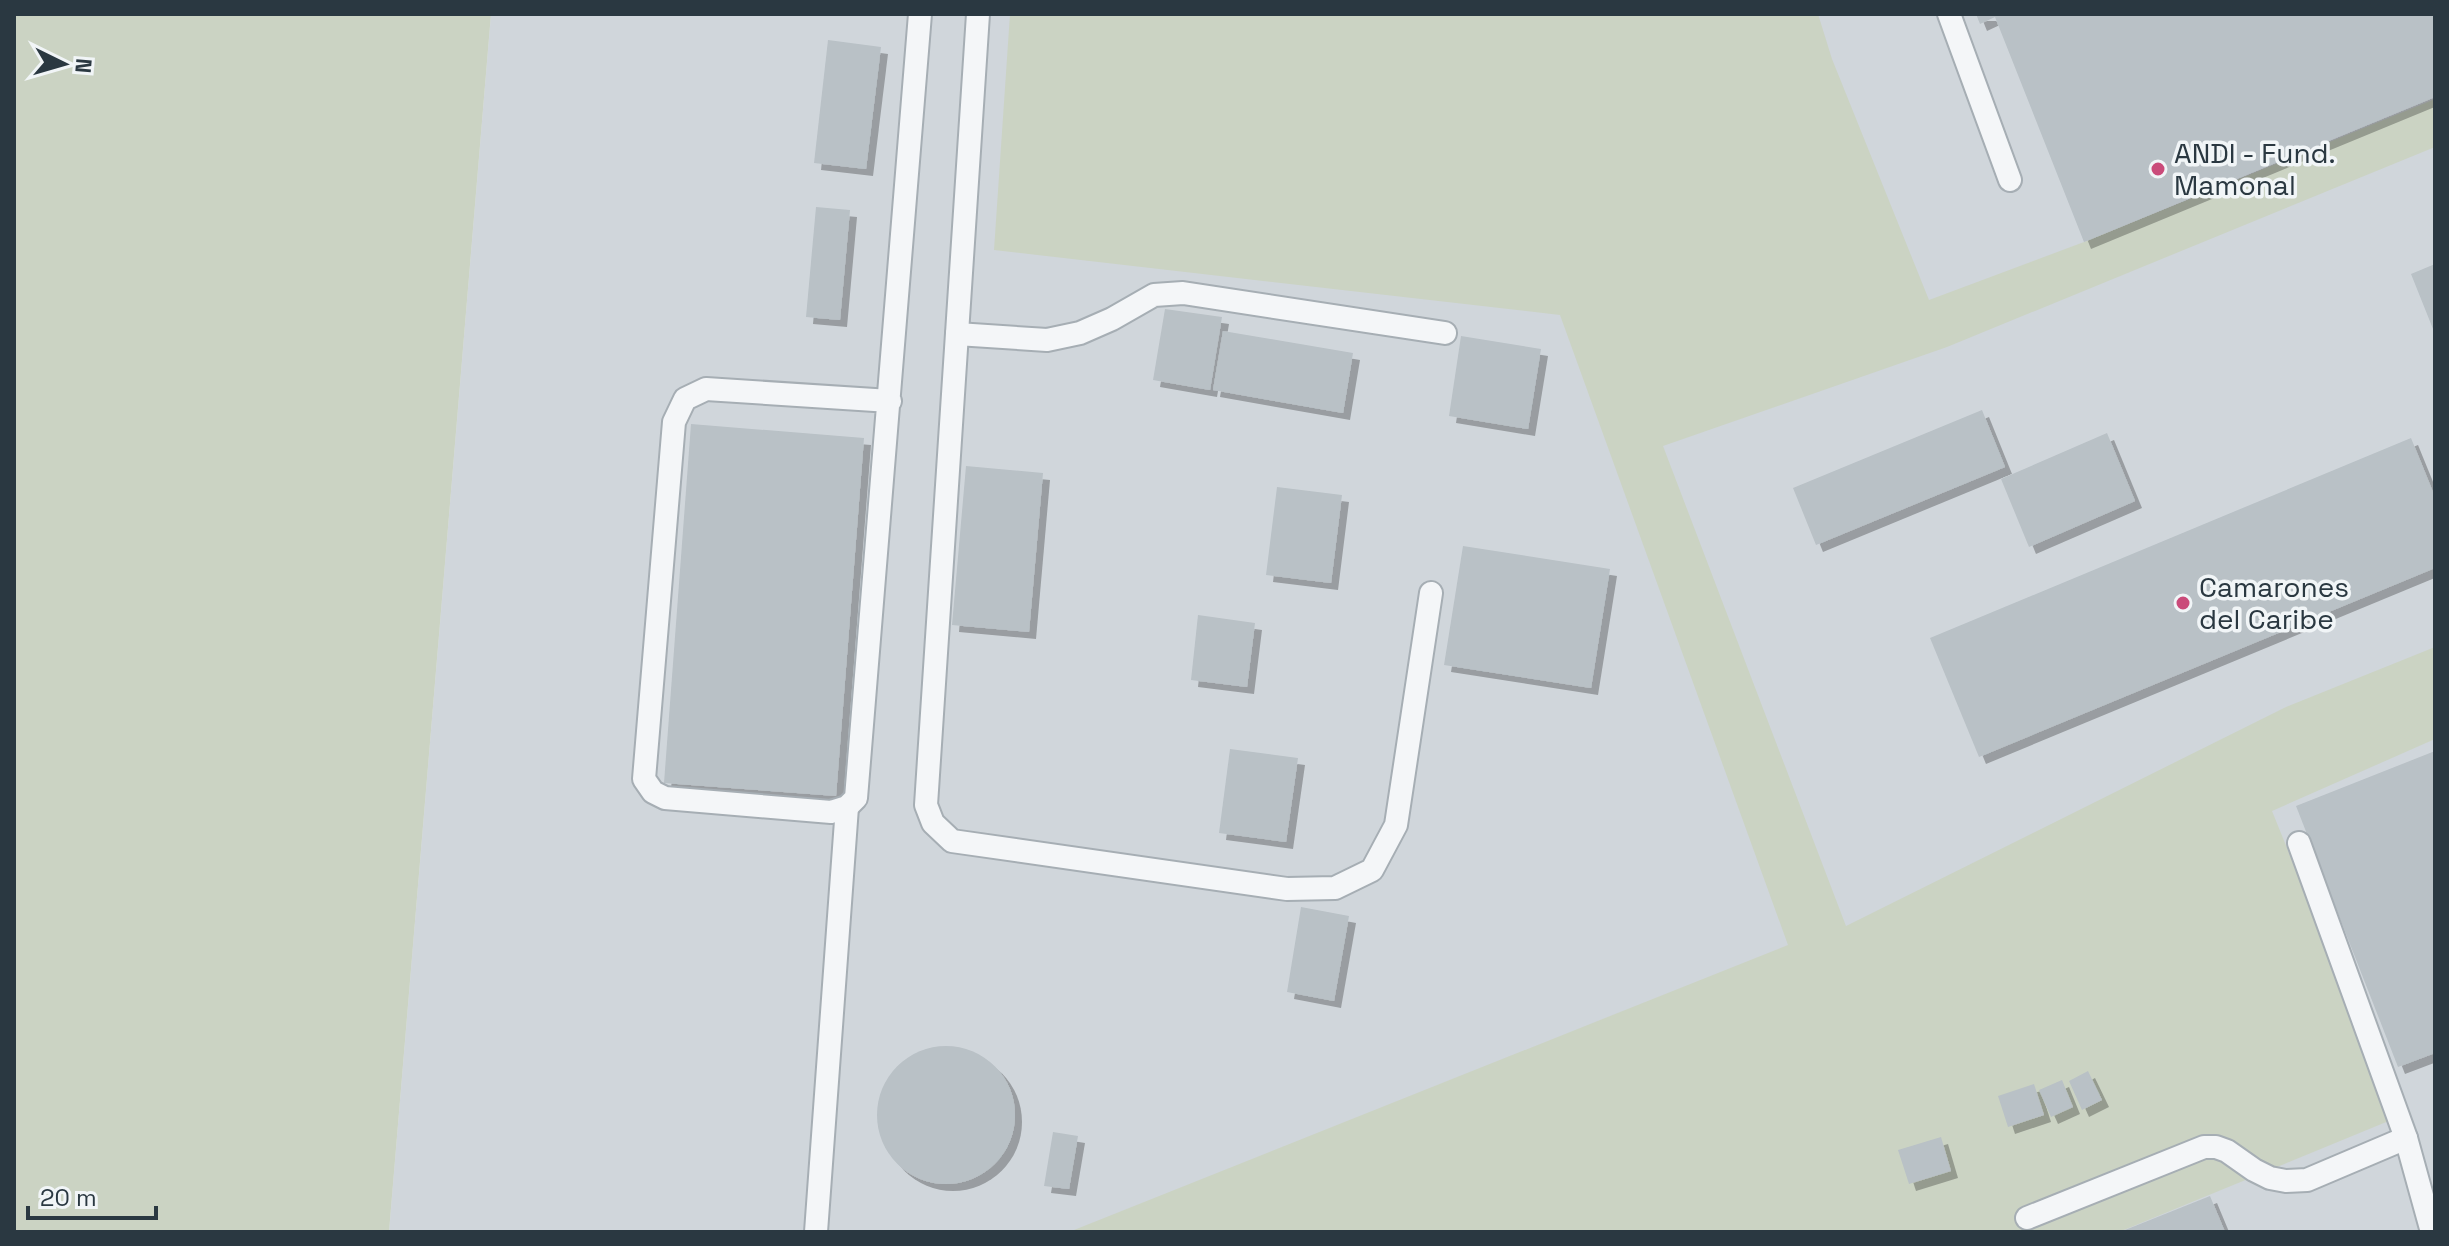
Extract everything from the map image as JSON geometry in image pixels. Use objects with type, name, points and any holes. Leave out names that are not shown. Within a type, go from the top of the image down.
[{"type":"lane","points":[[890,401],[706,389],[685,399],[674,422],[644,779],[653,792],[665,798],[831,812],[847,807],[856,798],[890,401],[920,14]]},
{"type":"lane","points":[[978,14],[926,805],[933,823],[952,841],[1287,889],[1335,888],[1372,870],[1396,825],[1431,593]]},
{"type":"lane","points":[[1949,14],[2010,180]]},
{"type":"lane","points":[[957,334],[1047,340],[1080,333],[1154,295],[1183,293],[1445,333]]},
{"type":"lane","points":[[816,1232],[847,807]]},
{"type":"lane","points":[[2299,843],[2406,1138],[2432,1232]]},
{"type":"lane","points":[[2027,1218],[2204,1147],[2227,1151],[2270,1178],[2307,1180],[2406,1138]]},
{"type":"shaded area","points":[[491,14],[2435,14],[2435,1232],[389,1232]]},
{"type":"green space","points":[[14,14],[491,14],[389,1232],[14,1232]]},
{"type":"green space","points":[[1010,14],[1818,14],[1832,59],[1929,300],[2084,242],[2435,99],[2435,147],[1947,347],[1663,446],[1846,926],[2286,707],[2435,647],[2435,739],[2272,811],[2396,1118],[2119,1232],[1069,1232],[1788,945],[1560,315],[994,250]]},
{"type":"building","name":"ANDI - Fund. Mamonal","points":[[1976,14],[2435,14],[2435,97],[2084,242],[1995,17],[1980,24]]},
{"type":"building","points":[[828,40],[881,47],[866,169],[814,163]]},
{"type":"building","points":[[816,207],[850,210],[840,320],[806,317]]},
{"type":"building","points":[[2435,264],[2435,334],[2411,274]]},
{"type":"building","points":[[1165,309],[1222,317],[1210,390],[1153,380]]},
{"type":"building","points":[[1223,331],[1353,353],[1343,413],[1213,390]]},
{"type":"building","points":[[1461,336],[1541,349],[1528,429],[1449,416]]},
{"type":"building","points":[[1982,410],[2005,467],[1816,545],[1793,488]]},
{"type":"building","points":[[691,424],[864,438],[836,796],[664,783]]},
{"type":"building","points":[[2107,433],[2135,501],[2029,547],[2001,479]]},
{"type":"building","name":"Camarones del Caribe","points":[[2411,438],[2435,497],[2435,568],[1979,757],[1930,638]]},
{"type":"building","points":[[966,466],[1043,473],[1029,632],[952,625]]},
{"type":"building","points":[[1277,487],[1342,495],[1331,583],[1266,575]]},
{"type":"building","points":[[1463,546],[1610,569],[1591,688],[1444,665]]},
{"type":"building","points":[[1198,615],[1255,623],[1247,687],[1191,680]]},
{"type":"building","points":[[1230,749],[1298,758],[1286,842],[1219,833]]},
{"type":"building","points":[[2435,751],[2435,1053],[2398,1067],[2296,806]]},
{"type":"building","points":[[1301,907],[1349,916],[1334,1001],[1287,992]]},
{"type":"building","points":[[946,1046],[972,1051],[995,1066],[1010,1089],[1015,1115],[1010,1141],[995,1164],[972,1179],[946,1184],[920,1179],[897,1164],[882,1141],[877,1115],[882,1089],[897,1066],[920,1051]]},
{"type":"building","points":[[2088,1071],[2102,1100],[2082,1110],[2069,1081]]},
{"type":"building","points":[[2062,1080],[2073,1107],[2051,1117],[2039,1090]]},
{"type":"building","points":[[2034,1084],[2044,1115],[2008,1127],[1998,1096]]},
{"type":"building","points":[[1053,1132],[1078,1136],[1069,1189],[1044,1186]]},
{"type":"building","points":[[1941,1137],[1951,1171],[1909,1184],[1898,1150]]},
{"type":"building","points":[[2210,1196],[2225,1232],[2120,1232]]},
{"type":"place","name":"ANDI - Fund. Mamonal","points":[[2158,169]]},
{"type":"place","name":"Camarones del Caribe","points":[[2183,603]]}]
